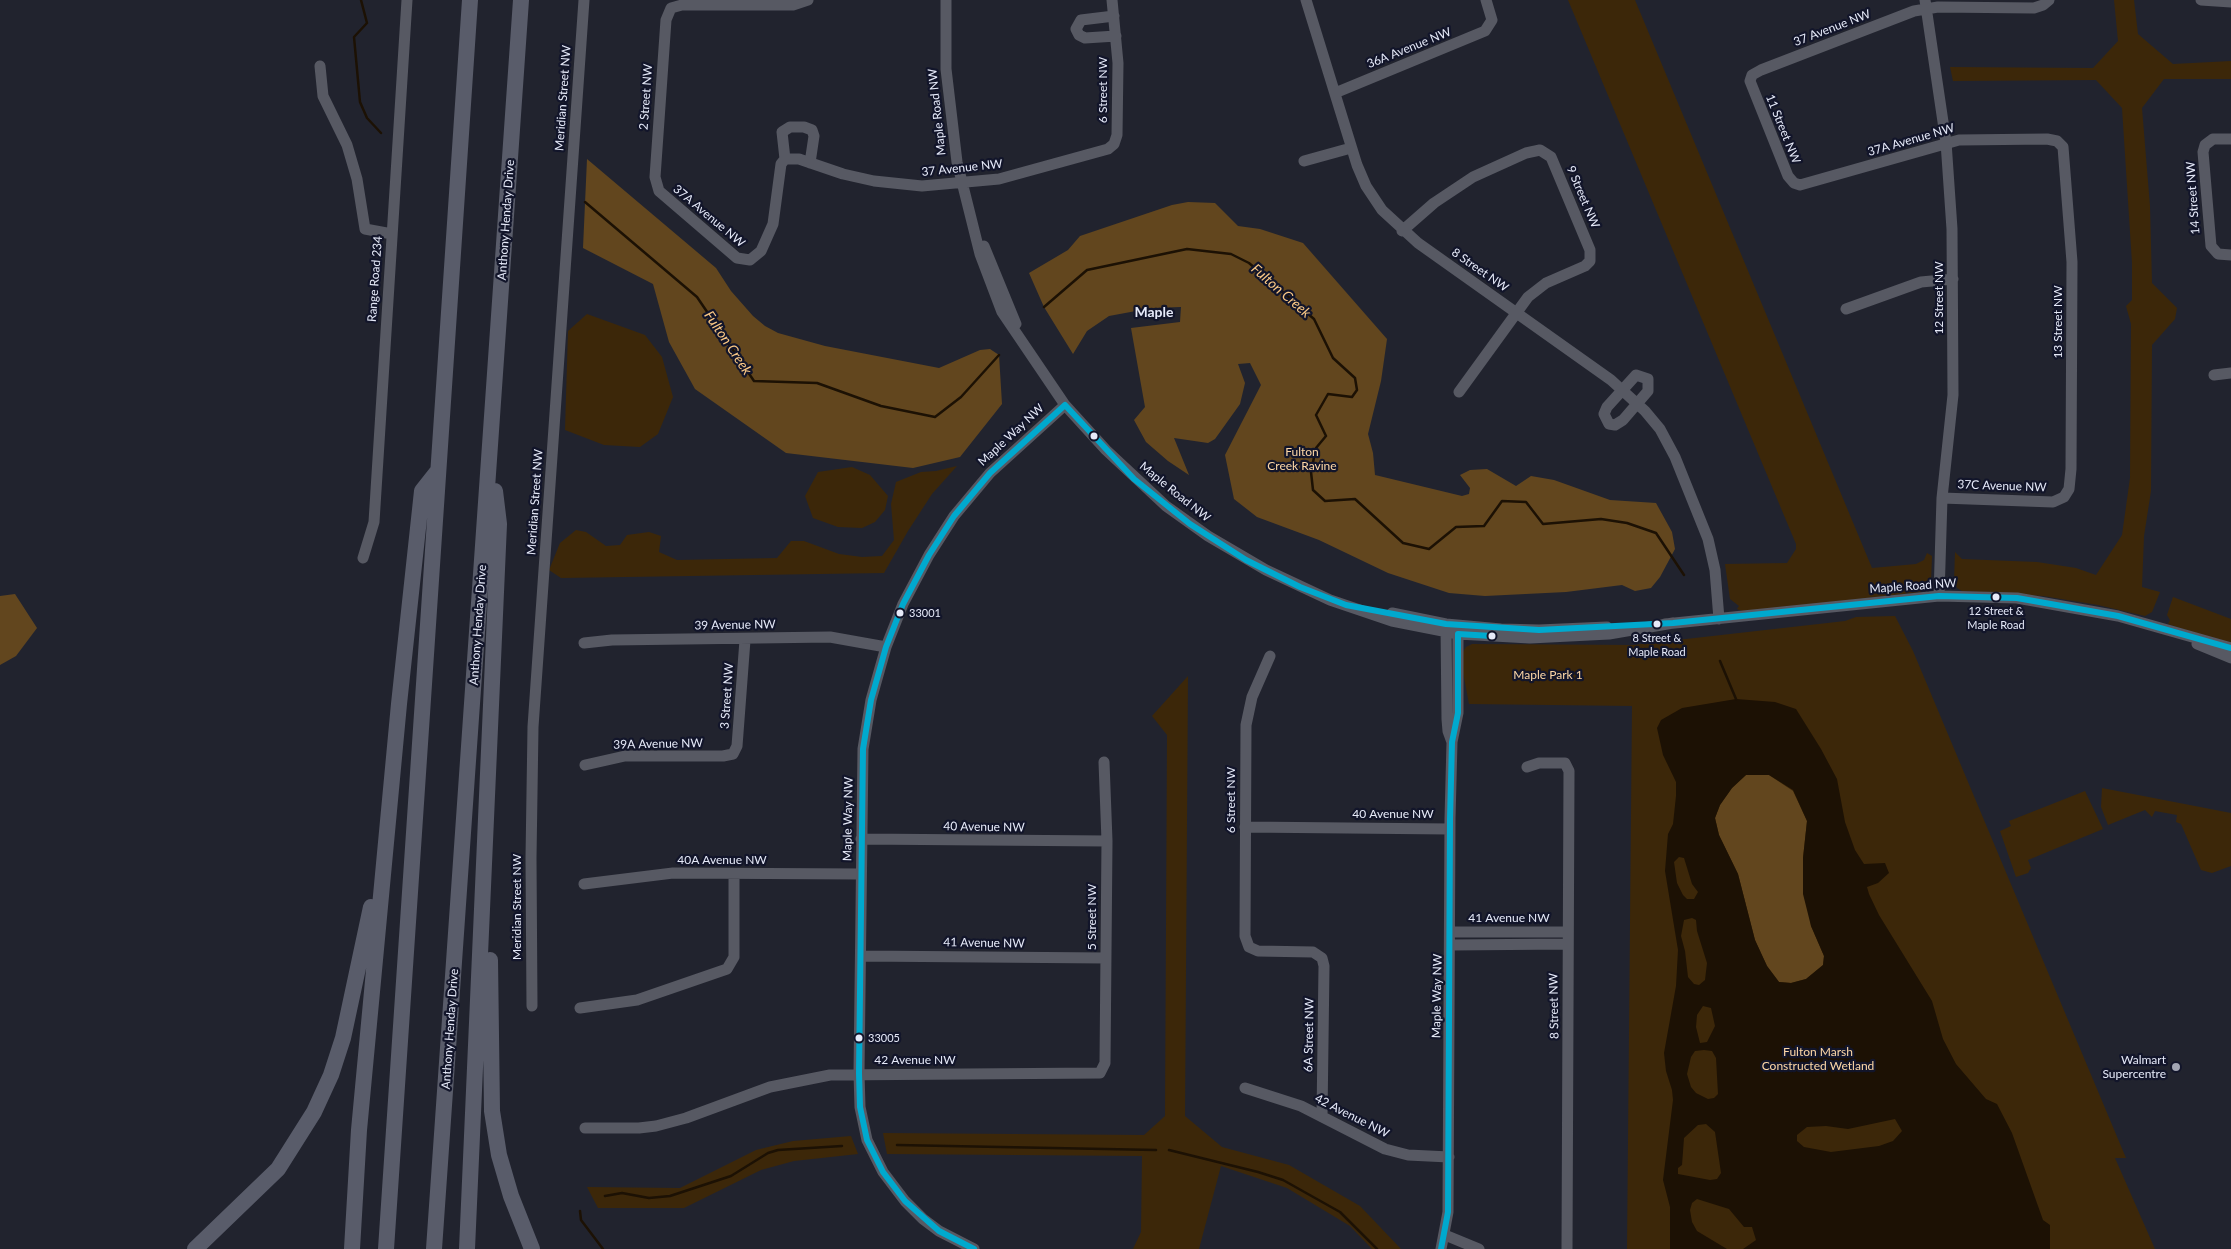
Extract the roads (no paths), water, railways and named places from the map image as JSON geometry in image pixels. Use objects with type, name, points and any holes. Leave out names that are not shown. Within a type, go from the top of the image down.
[{"type":"highway","points":[[386,1249],[470,0]]},
{"type":"highway","name":"Anthony Henday Drive","points":[[434,1249],[521,0]]},
{"type":"highway","points":[[467,1249],[499,524],[490,449]]},
{"type":"highway","points":[[352,1249],[358,1130],[422,491],[437,472]]},
{"type":"highway","points":[[486,788],[491,840],[489,1028],[492,1112],[499,1155],[532,1249]]},
{"type":"highway","points":[[195,1249],[278,1168],[314,1112],[331,1075],[343,1038],[387,831]]},
{"type":"street","name":"Range Road 234","points":[[363,558],[374,522],[407,0]]},
{"type":"street","name":"Meridian Street NW","points":[[532,1006],[530,858],[533,727],[584,0]]},
{"type":"street","name":"Maple Road NW","points":[[946,0],[947,88],[952,136],[962,184],[972,219],[1027,350],[1065,405],[1134,478],[1190,524],[1253,564],[1300,587],[1346,605],[1452,629],[1539,630],[1672,623],[1939,596],[2017,598],[2084,608],[2154,625],[2231,648]]},
{"type":"street","name":"6 Street NW","points":[[1112,0],[1116,36],[1118,88],[1117,134],[1114,144]]},
{"type":"street","name":"8 Street NW","points":[[1306,0],[1361,176],[1382,210],[1402,231],[1622,389],[1638,404],[1665,437],[1702,520],[1713,559],[1719,619]]},
{"type":"street","name":"36A Avenue NW","points":[[1335,93],[1482,32],[1491,25],[1492,14],[1486,0]]},
{"type":"street","points":[[2202,0],[2231,2]]},
{"type":"street","name":"2 Street NW","points":[[658,188],[655,177],[662,68],[666,20],[671,8],[682,5],[793,5],[808,1]]},
{"type":"street","name":"37 Avenue NW","points":[[1751,77],[1770,66],[1914,11],[1926,4],[2034,8],[2046,3]]},
{"type":"street","name":"12 Street NW","points":[[1926,4],[1946,142],[1952,215],[1953,395],[1942,498],[1939,596]]},
{"type":"street","points":[[1114,16],[1081,20],[1076,29],[1079,35],[1085,38],[1116,36]]},
{"type":"street","points":[[320,66],[323,96],[347,145],[357,179],[365,229],[392,234]]},
{"type":"street","name":"11 Street NW","points":[[1751,77],[1751,88],[1788,176],[1794,183],[1800,185]]},
{"type":"street","points":[[785,160],[782,132],[790,127],[804,127],[812,130],[814,136],[810,163]]},
{"type":"street","name":"37A Avenue NW","points":[[1800,185],[1946,142],[1967,139],[2047,139],[2061,143]]},
{"type":"street","name":"14 Street NW","points":[[2231,139],[2213,139],[2207,142],[2203,152],[2210,241],[2215,252],[2231,255]]},
{"type":"street","name":"13 Street NW","points":[[2061,143],[2066,156],[2072,262],[2071,469],[2069,489],[2061,500]]},
{"type":"street","name":"37 Avenue NW","points":[[785,160],[793,158],[843,174],[890,184],[922,186],[962,184],[1011,176],[1108,150],[1114,144]]},
{"type":"street","points":[[1304,161],[1351,148]]},
{"type":"street","name":"9 Street NW","points":[[1402,231],[1434,203],[1474,177],[1526,153],[1540,150],[1551,157],[1590,250],[1590,261],[1581,268],[1540,287],[1516,312]]},
{"type":"street","name":"37A Avenue NW","points":[[658,188],[738,258],[746,261],[758,256],[770,235],[776,213],[781,168],[785,160]]},
{"type":"street","points":[[1846,309],[1921,282],[1953,279]]},
{"type":"street","points":[[1459,392],[1516,312]]},
{"type":"street","points":[[2214,376],[2231,373]]},
{"type":"street","points":[[1639,375],[1648,379],[1648,391],[1638,404],[1618,424],[1609,424],[1605,419],[1605,410],[1622,389],[1633,376],[1639,375]]},
{"type":"street","name":"Maple Way NW","points":[[974,1249],[939,1231],[923,1220],[905,1201],[883,1172],[867,1140],[860,1106],[859,1073],[864,749],[871,700],[886,647],[916,578],[954,516],[996,467],[1065,405]]},
{"type":"street","name":"37C Avenue NW","points":[[1942,498],[2050,502],[2061,500]]},
{"type":"street","name":"Maple Road NW","points":[[2154,625],[2231,658]]},
{"type":"street","name":"Maple Way NW","points":[[1441,1249],[1445,1236],[1448,1212],[1449,1157],[1452,742],[1447,725],[1452,629]]},
{"type":"street","name":"39 Avenue NW","points":[[584,643],[612,640],[744,640],[830,637],[886,647]]},
{"type":"street","name":"3 Street NW","points":[[733,754],[737,746],[744,640]]},
{"type":"street","name":"6 Street NW","points":[[1270,656],[1252,697],[1247,715],[1244,934],[1250,947],[1261,951],[1310,952],[1320,955]]},
{"type":"street","name":"39A Avenue NW","points":[[585,765],[624,756],[723,756],[733,754]]},
{"type":"street","name":"5 Street NW","points":[[1102,1071],[1105,1063],[1106,958],[1104,762]]},
{"type":"street","name":"8 Street NW","points":[[1527,767],[1538,764],[1566,763],[1569,781],[1567,1249]]},
{"type":"street","name":"40 Avenue NW","points":[[1245,827],[1450,829]]},
{"type":"street","name":"40 Avenue NW","points":[[862,839],[1106,841]]},
{"type":"street","name":"40A Avenue NW","points":[[584,884],[657,874],[861,874]]},
{"type":"street","points":[[580,1008],[650,997],[723,971],[731,965],[734,958],[734,874]]},
{"type":"street","name":"41 Avenue NW","points":[[1451,932],[1567,932]]},
{"type":"street","points":[[1451,945],[1567,944]]},
{"type":"street","name":"6A Street NW","points":[[1320,955],[1324,966],[1322,1117]]},
{"type":"street","name":"41 Avenue NW","points":[[861,956],[1106,958]]},
{"type":"street","name":"42 Avenue NW","points":[[585,1128],[639,1128],[656,1126],[686,1118],[770,1086],[814,1077],[859,1073],[1093,1075],[1102,1071]]},
{"type":"street","name":"42 Avenue NW","points":[[1245,1088],[1294,1103],[1371,1144],[1390,1151],[1408,1155],[1449,1157]]},
{"type":"street","points":[[1445,1236],[1479,1249]]},
{"type":"waterway","name":"Fulton Creek","points":[[361,0],[367,23],[354,37],[360,102],[367,118],[381,133]]},
{"type":"waterway","name":"Fulton Creek","points":[[585,202],[697,297],[754,381],[817,383],[881,406],[935,417],[961,397],[999,355]]},
{"type":"waterway","name":"Fulton Creek","points":[[1044,307],[1087,270],[1187,249],[1231,254],[1249,263],[1314,319],[1333,358],[1355,378],[1357,390],[1352,397],[1328,394],[1316,415],[1326,436],[1316,448],[1311,472],[1313,490],[1325,501],[1355,499],[1403,543],[1429,549],[1456,527],[1484,526],[1502,501],[1526,502],[1543,524],[1601,519],[1627,523],[1656,533],[1684,575]]},
{"type":"waterway","name":"Fulton Creek","points":[[1720,661],[1736,699]]},
{"type":"waterway","points":[[897,1145],[1156,1150]]},
{"type":"waterway","points":[[605,1196],[622,1193],[649,1198],[670,1196],[731,1176],[768,1153],[778,1150],[842,1146]]},
{"type":"waterway","points":[[1169,1150],[1283,1180],[1340,1212],[1377,1249]]},
{"type":"waterway","points":[[580,1211],[581,1220],[603,1249]]},
{"type":"place","name":"12 Street & Maple Road","points":[[1996,597]]},
{"type":"place","name":"33001","points":[[900,613]]},
{"type":"place","name":"8 Street & Maple Road","points":[[1657,624]]},
{"type":"place","name":"33005","points":[[859,1038]]},
{"type":"place","name":"Walmart Supercentre","points":[[2176,1067]]},
{"type":"district","name":"Maple","points":[[1154,312]]},
{"type":"park label","name":"Fulton Creek Ravine","points":[[1302,459]]},
{"type":"park label","name":"Maple Park 1","points":[[1548,675]]},
{"type":"park label","name":"Fulton Marsh Constructed Wetland","points":[[1818,1059]]}]
